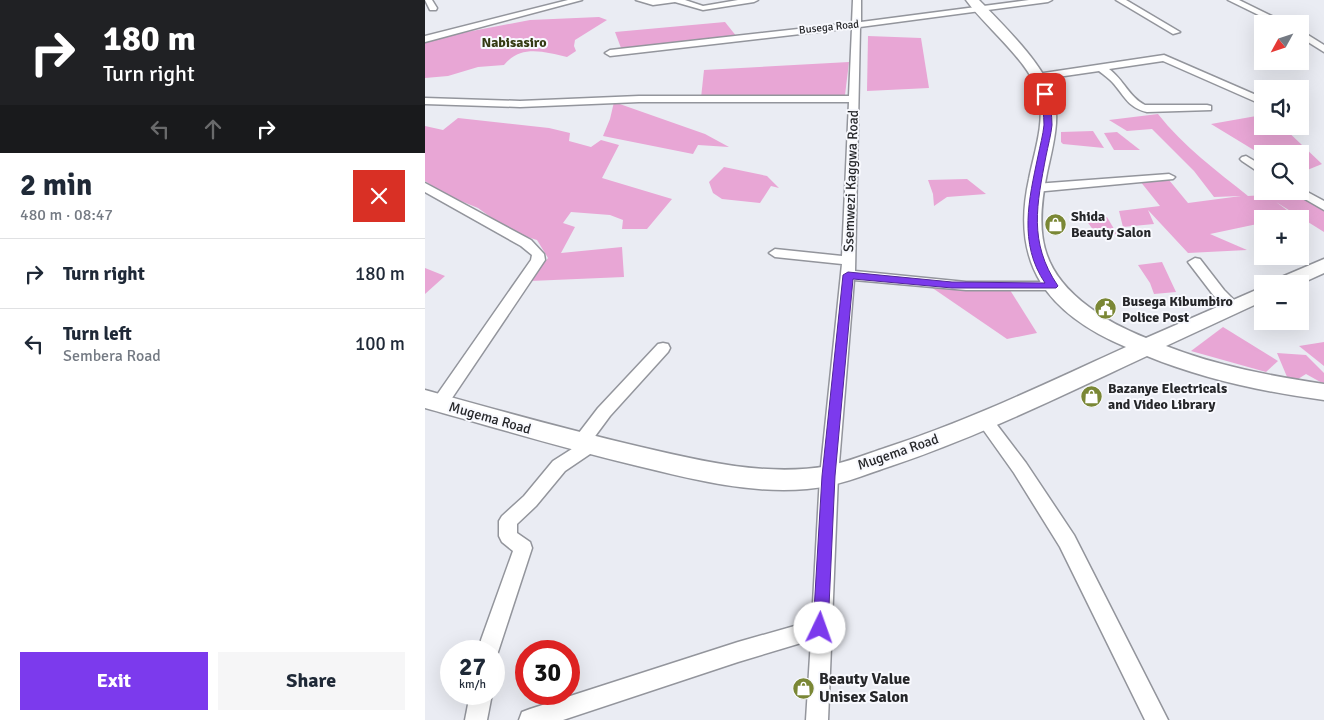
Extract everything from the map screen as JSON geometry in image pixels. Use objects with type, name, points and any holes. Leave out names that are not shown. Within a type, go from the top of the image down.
[{"type":"street","points":[[428,0],[433,8]]},
{"type":"street","points":[[425,39],[578,0]]},
{"type":"street","points":[[640,0],[653,3],[672,0]]},
{"type":"street","points":[[678,0],[703,8],[754,0]]},
{"type":"street","name":"Ssemwezi Kaggwa Road","points":[[817,720],[820,628],[829,476],[848,275],[857,0]]},
{"type":"street","name":"Busega Road","points":[[610,53],[856,25],[976,4],[1046,0]]},
{"type":"street","points":[[1120,0],[1176,32]]},
{"type":"street","points":[[1232,0],[1264,15]]},
{"type":"street","points":[[976,4],[1037,77],[1045,94],[1048,126],[1035,188],[1032,228],[1037,254],[1044,273],[1053,286],[1070,303],[1095,322],[1123,339],[1145,348],[1237,375],[1324,392]]},
{"type":"street","points":[[1309,39],[1324,49]]},
{"type":"street","points":[[1037,77],[1164,58],[1254,98]]},
{"type":"street","points":[[1100,67],[1117,81],[1133,104],[1139,107],[1147,109],[1207,108]]},
{"type":"street","points":[[426,102],[520,104],[639,99],[853,98]]},
{"type":"street","points":[[1246,160],[1254,166]]},
{"type":"street","points":[[1035,188],[1169,176]]},
{"type":"street","points":[[425,187],[526,243],[538,254],[538,260],[534,266],[433,401]]},
{"type":"street","points":[[1309,198],[1324,206]]},
{"type":"street","points":[[775,253],[848,261]]},
{"type":"street","points":[[1195,262],[1219,293],[1233,307]]},
{"type":"street","points":[[1303,275],[1324,265]]},
{"type":"street","points":[[848,275],[966,286],[1053,286]]},
{"type":"street","name":"Mugema Road","points":[[433,401],[585,444],[732,476],[770,480],[806,479],[829,476],[933,442],[1254,298]]},
{"type":"street","points":[[491,640],[523,548],[508,536],[508,521],[530,501],[559,466],[585,444],[604,412],[663,348]]},
{"type":"street","points":[[985,420],[1020,468],[1067,541],[1157,720]]},
{"type":"street","points":[[530,720],[738,652],[820,628]]},
{"type":"street","points":[[476,720],[479,705]]},
{"type":"shaded area","points":[[599,17],[607,20],[575,40],[574,46],[576,51],[567,57],[534,51],[526,52],[511,58],[504,65],[478,67],[448,76],[425,78],[425,40],[530,20]]},
{"type":"shaded area","points":[[725,22],[737,37],[621,48],[615,32]]},
{"type":"shaded area","points":[[868,36],[921,38],[929,88],[867,91]]},
{"type":"shaded area","points":[[849,62],[845,95],[701,98],[704,70]]},
{"type":"shaded area","points":[[614,102],[705,134],[729,147],[698,145],[693,154],[603,136]]},
{"type":"shaded area","points":[[1158,114],[1212,168],[1248,196],[1254,196],[1254,200],[1306,200],[1324,210],[1324,232],[1309,223],[1309,210],[1289,210],[1276,202],[1287,210],[1254,210],[1254,225],[1210,234],[1247,250],[1188,253],[1148,210],[1154,224],[1123,227],[1119,211],[1160,206],[1140,181],[1169,180],[1188,203],[1241,196],[1214,197],[1194,171],[1152,129],[1127,131],[1109,120]]},
{"type":"shaded area","points":[[1254,116],[1254,135],[1291,135],[1302,145],[1254,145],[1254,150],[1211,124]]},
{"type":"shaded area","points":[[458,118],[549,128],[570,133],[569,141],[591,147],[601,140],[619,145],[602,178],[672,199],[647,229],[622,229],[623,220],[610,215],[571,212],[563,223],[575,227],[561,253],[622,247],[624,277],[530,281],[548,258],[537,240],[511,232],[478,208],[446,195],[425,181],[425,126],[443,130]]},
{"type":"shaded area","points":[[1093,131],[1104,148],[1063,144],[1061,142],[1061,132]]},
{"type":"shaded area","points":[[1117,132],[1140,150],[1114,150],[1104,133]]},
{"type":"shaded area","points":[[1309,152],[1322,164],[1309,169]]},
{"type":"shaded area","points":[[724,167],[767,176],[779,188],[771,186],[760,203],[722,199],[713,193],[709,182]]},
{"type":"shaded area","points":[[967,179],[986,194],[947,197],[934,206],[933,194],[928,180]]},
{"type":"shaded area","points":[[1107,217],[1117,234],[1099,238],[1086,220]]},
{"type":"shaded area","points":[[1162,262],[1176,292],[1154,294],[1150,283],[1138,265]]},
{"type":"shaded area","points":[[425,268],[445,276],[425,294]]},
{"type":"shaded area","points":[[931,287],[1010,290],[1037,333],[1007,339]]},
{"type":"shaded area","points":[[1223,327],[1278,361],[1266,372],[1191,351]]},
{"type":"shaded area","points":[[1324,342],[1324,366],[1299,346]]},
{"type":"shaded area","points":[[1277,353],[1306,355],[1324,373],[1324,384],[1306,374],[1290,384]]},
{"type":"place","name":"Shida Beauty Salon","points":[[1055,224]]},
{"type":"place","name":"Busega Kibumbiro Police Post","points":[[1106,309]]},
{"type":"place","name":"Bazanye Electricals and Video Library","points":[[1092,396]]},
{"type":"place","name":"Beauty Value Unisex Salon","points":[[803,688]]},
{"type":"district","name":"Nabisasiro","points":[[514,42]]},
{"type":"route","points":[[820,628],[829,476],[848,275],[952,285],[1053,286],[1044,273],[1037,254],[1032,228],[1032,205],[1040,157],[1048,126],[1045,94]]}]
